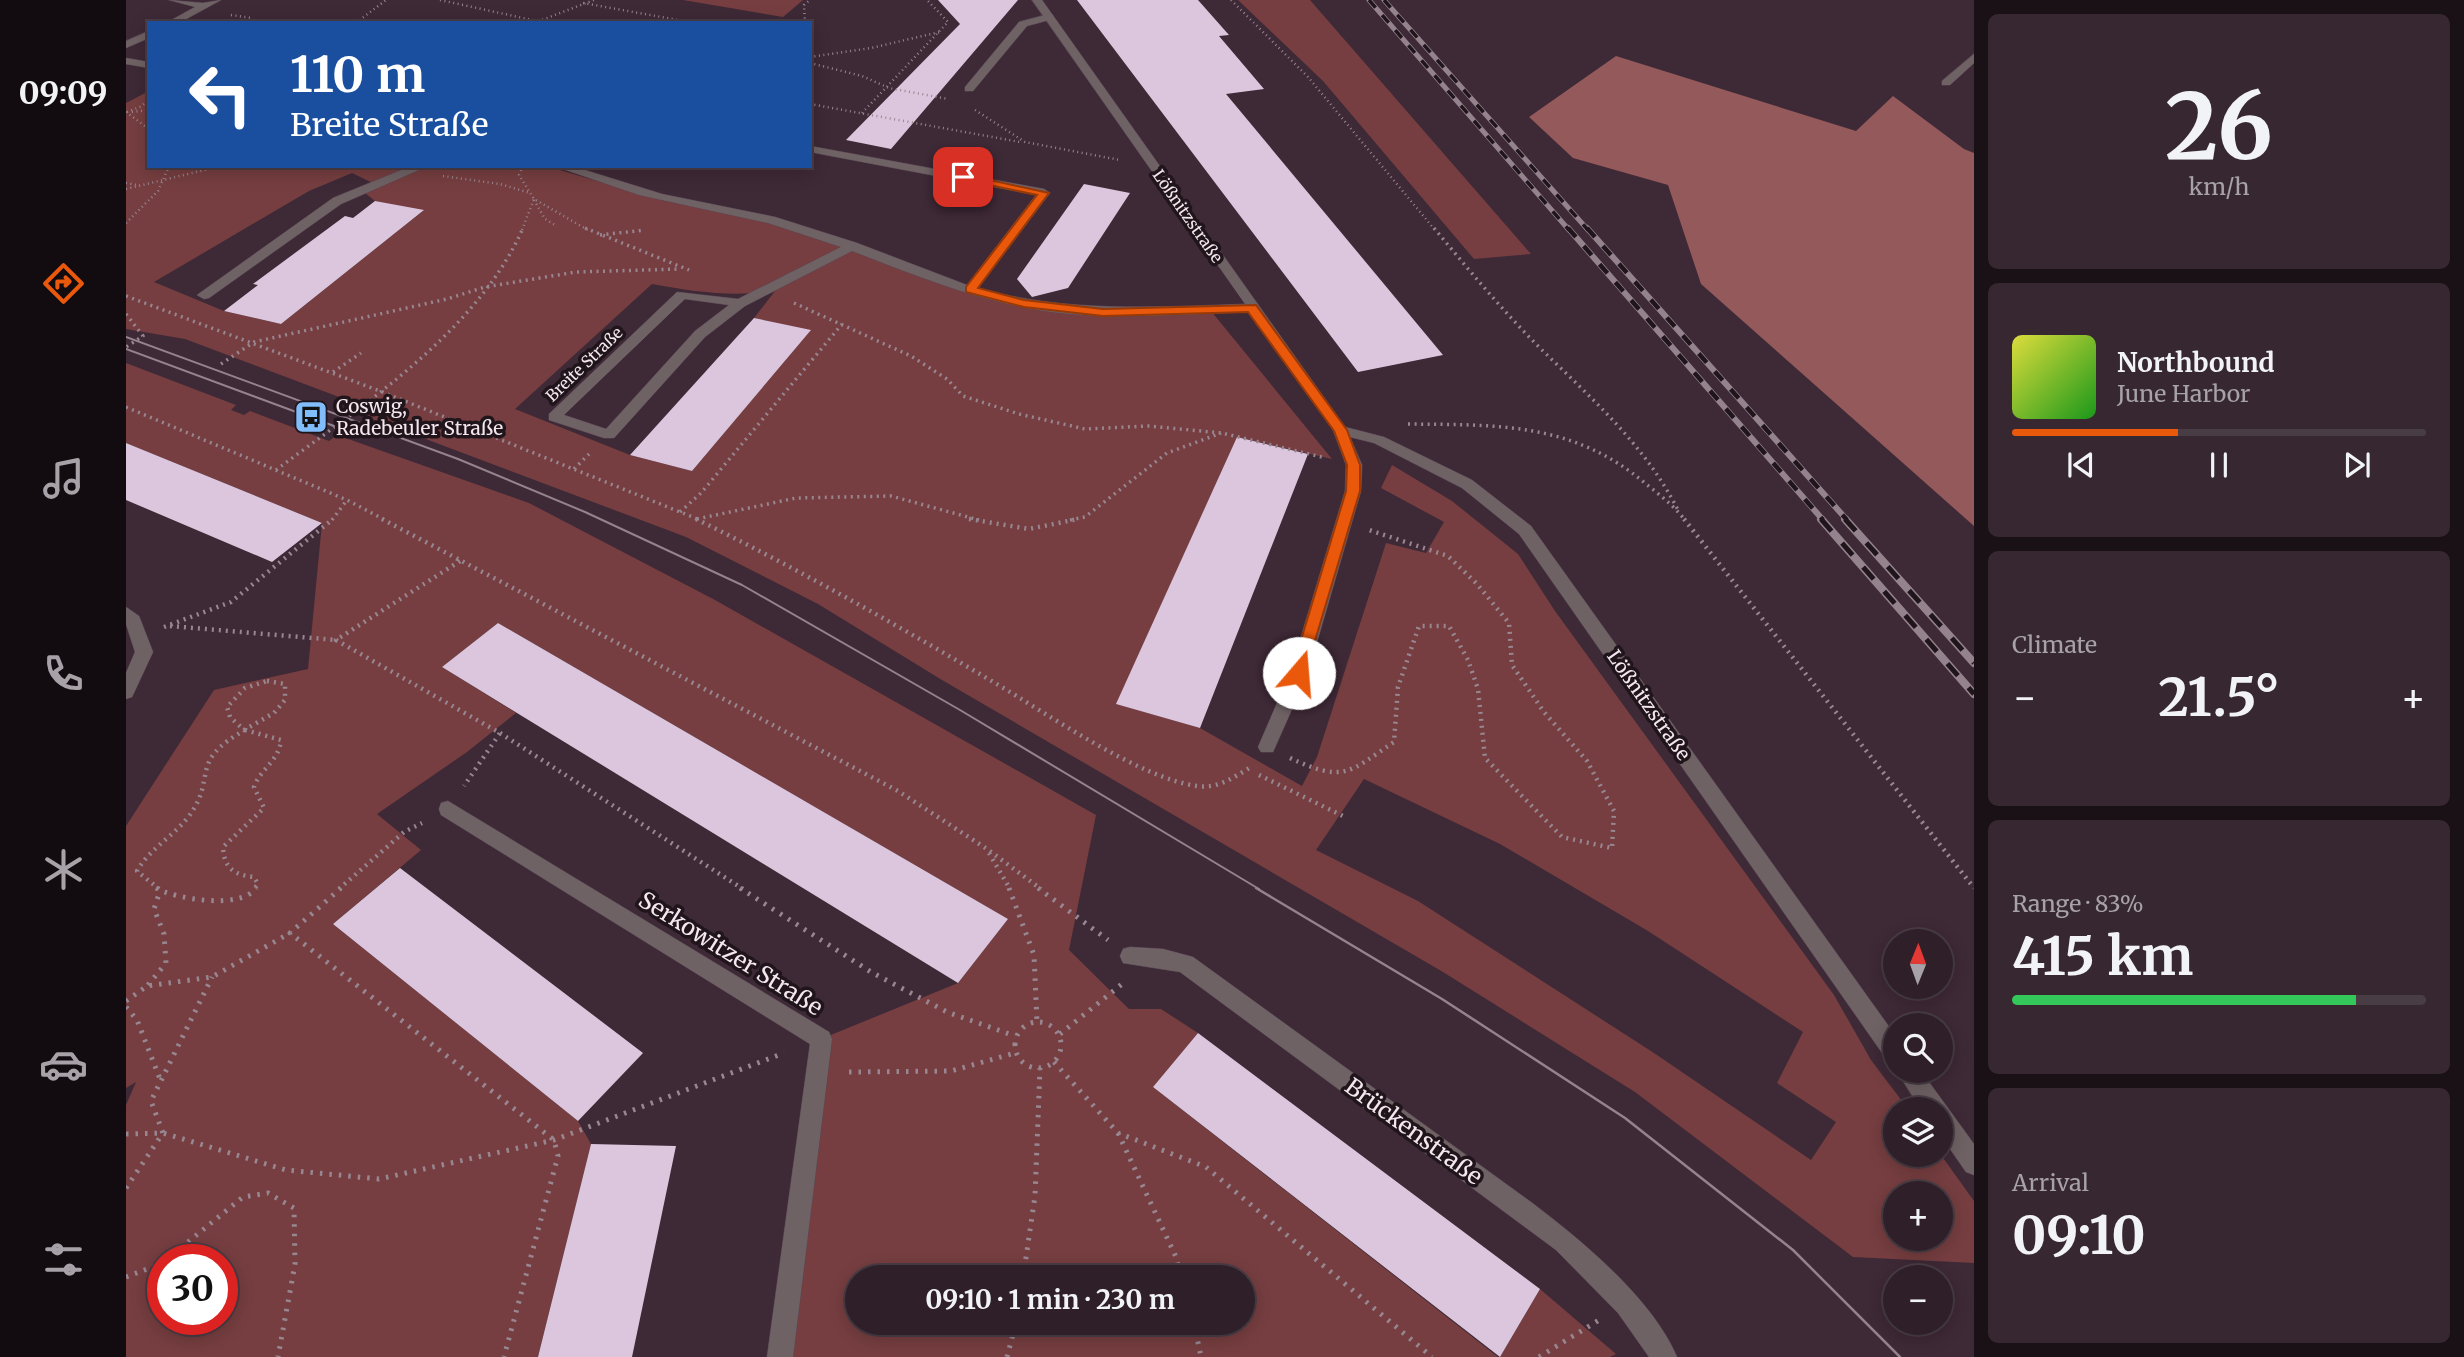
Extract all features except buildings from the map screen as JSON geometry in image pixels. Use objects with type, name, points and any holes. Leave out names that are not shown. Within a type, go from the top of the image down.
[{"type":"street","points":[[174,0],[205,6]]},
{"type":"street","points":[[175,21],[216,0]]},
{"type":"street","name":"Lößnitzstraße","points":[[1037,0],[1251,308],[1340,430],[1353,465],[1353,491],[1299,673],[1267,747]]},
{"type":"street","points":[[968,89],[1023,23],[1049,17]]},
{"type":"street","points":[[126,45],[147,35]]},
{"type":"street","points":[[1946,83],[1974,57]]},
{"type":"street","points":[[126,61],[147,65]]},
{"type":"street","points":[[812,149],[1044,193],[970,290]]},
{"type":"street","points":[[204,295],[337,201],[417,168]]},
{"type":"street","points":[[566,168],[602,182],[771,220],[853,246],[970,290],[1024,304],[1103,312],[1251,308]]},
{"type":"street","name":"Breite Straße","points":[[740,303],[682,295],[554,417],[609,435],[701,334],[740,303],[769,291],[853,246]]},
{"type":"street","name":"Lößnitzstraße","points":[[1340,430],[1379,440],[1467,484],[1525,530],[1883,1036]]},
{"type":"street","points":[[126,613],[134,620],[144,652],[126,692]]},
{"type":"street","name":"Serkowitzer Straße","points":[[448,809],[821,1038],[779,1357]]},
{"type":"street","name":"Brückenstraße","points":[[1130,956],[1163,958],[1186,964],[1533,1218],[1564,1242],[1627,1304],[1664,1357]]},
{"type":"street","points":[[1953,1134],[1974,1164]]},
{"type":"path","points":[[358,21],[386,0]]},
{"type":"path","points":[[440,0],[552,21]]},
{"type":"path","points":[[538,21],[594,0]]},
{"type":"path","points":[[805,21],[804,5],[810,0]]},
{"type":"path","points":[[862,113],[890,88],[948,22],[927,0]]},
{"type":"path","points":[[1231,0],[1280,43],[1338,107],[1519,326],[1595,399],[1670,489],[1678,511]]},
{"type":"path","points":[[583,4],[683,21]]},
{"type":"path","points":[[812,57],[872,48],[940,32]]},
{"type":"path","points":[[812,64],[862,76],[890,88],[958,103]]},
{"type":"path","points":[[126,112],[142,106],[147,100]]},
{"type":"path","points":[[812,104],[1153,165]]},
{"type":"path","points":[[967,106],[1024,142]]},
{"type":"path","points":[[126,112],[147,110]]},
{"type":"path","points":[[126,112],[147,128]]},
{"type":"path","points":[[126,223],[154,199],[166,181],[169,168]]},
{"type":"path","points":[[126,189],[214,168]]},
{"type":"path","points":[[522,168],[519,176],[545,219],[555,225]]},
{"type":"path","points":[[407,172],[500,184],[531,193]]},
{"type":"path","points":[[126,183],[142,186]]},
{"type":"path","points":[[534,199],[599,235],[698,273]]},
{"type":"path","points":[[275,470],[421,358],[485,287],[516,242],[534,199]]},
{"type":"path","points":[[599,235],[645,230]]},
{"type":"path","points":[[221,364],[254,342],[447,299],[485,287],[576,272],[656,267],[688,270]]},
{"type":"path","points":[[769,291],[827,321],[842,324],[911,356],[947,379],[963,396],[1044,421],[1085,429],[1148,426],[1222,433],[1353,465]]},
{"type":"path","points":[[126,296],[332,372],[697,519],[855,600],[1083,735],[1163,778],[1200,787],[1223,784],[1249,769],[1267,747],[1316,769],[1349,773],[1394,742],[1398,687],[1419,626],[1449,626],[1470,659],[1481,698],[1485,758],[1562,837],[1612,848],[1614,811],[1587,761],[1544,712],[1512,665],[1509,623],[1477,584],[1448,556],[1344,524]]},
{"type":"path","points":[[126,314],[143,336],[126,347]]},
{"type":"path","points":[[680,512],[701,494],[842,324]]},
{"type":"path","points":[[332,372],[361,354]]},
{"type":"path","points":[[126,407],[347,499],[898,791],[987,849],[1130,956],[1125,981],[1060,1034]]},
{"type":"path","points":[[1405,424],[1517,425],[1563,435],[1619,462],[1678,511],[1974,888]]},
{"type":"path","points":[[697,519],[796,498],[891,496],[971,519],[1028,529],[1085,517],[1167,453],[1222,433]]},
{"type":"path","points":[[139,636],[231,602],[329,524],[347,499]]},
{"type":"path","points":[[337,640],[460,561]]},
{"type":"path","points":[[166,626],[337,640],[500,733],[871,972],[947,1012],[1015,1036]]},
{"type":"path","points":[[244,730],[218,746],[204,765],[200,798],[190,816],[144,856],[137,871],[160,891],[171,896],[194,899],[234,899],[251,894],[258,884],[254,877],[237,875],[228,870],[222,861],[223,847],[264,808],[256,798],[254,787],[260,772],[275,762],[282,751],[281,740],[244,730],[230,717],[227,707],[236,692],[251,683],[269,680],[285,684],[285,700],[276,712],[244,730]]},
{"type":"path","points":[[147,986],[212,977],[290,933],[404,832],[448,809],[500,733]]},
{"type":"path","points":[[1249,769],[1343,817]]},
{"type":"path","points":[[987,849],[1010,885],[1025,917],[1040,993],[1037,1022]]},
{"type":"path","points":[[126,1001],[147,986],[166,963],[164,934],[154,909],[160,891]]},
{"type":"path","points":[[290,933],[554,1140],[558,1156],[504,1357]]},
{"type":"path","points":[[163,1133],[151,1101],[212,977]]},
{"type":"path","points":[[126,1007],[137,1020],[160,1080]]},
{"type":"path","points":[[1037,1022],[1050,1025],[1060,1034],[1063,1049],[1055,1062],[1040,1068],[1024,1064],[1015,1053],[1015,1036],[1024,1026],[1037,1022]]},
{"type":"path","points":[[126,1134],[163,1133],[286,1170],[379,1179],[554,1140],[821,1038]]},
{"type":"path","points":[[816,1070],[887,1073],[951,1070],[1015,1053]]},
{"type":"path","points":[[1055,1062],[1118,1133],[1178,1265]]},
{"type":"path","points":[[1025,1265],[1035,1196],[1040,1068]]},
{"type":"path","points":[[126,1188],[163,1133]]},
{"type":"path","points":[[1118,1133],[1206,1167],[1432,1357]]},
{"type":"path","points":[[185,1244],[243,1197],[268,1194],[294,1208],[298,1228],[297,1259],[284,1312],[278,1357]]},
{"type":"path","points":[[126,1277],[147,1268]]},
{"type":"path","points":[[1539,1357],[1592,1324]]},
{"type":"path","points":[[1007,1357],[1013,1335]]},
{"type":"path","points":[[1196,1335],[1201,1357]]},
{"type":"shaded area","points":[[683,0],[803,0],[783,17]]},
{"type":"shaded area","points":[[1238,0],[1310,0],[1531,254],[1474,259],[1323,81]]},
{"type":"shaded area","points":[[1616,56],[1856,131],[1893,96],[1964,149],[1974,153],[1974,526],[1701,284],[1668,185],[1573,158],[1529,117]]},
{"type":"shaded area","points":[[147,92],[147,168],[553,168],[658,199],[769,221],[1025,305],[1211,311],[1332,459],[1237,437],[1117,704],[1200,728],[1302,786],[1317,757],[1386,543],[1426,553],[1444,522],[1381,488],[1392,465],[1452,501],[1518,554],[1555,611],[1834,995],[1883,1076],[1883,1083],[1888,1083],[1899,1097],[1883,1097],[1883,1167],[1950,1167],[1974,1201],[1974,1263],[1853,1257],[1635,1092],[1443,972],[942,680],[818,604],[686,537],[362,415],[355,403],[185,339],[126,329],[126,103]],"holes":[[[352,173],[379,186],[365,193],[375,201],[423,211],[281,324],[224,311],[154,282],[309,191]],[[652,284],[744,294],[775,291],[754,318],[810,331],[692,471],[630,455],[515,409]],[[1364,779],[1500,844],[1648,931],[1803,1032],[1777,1083],[1836,1122],[1811,1160],[1654,1053],[1418,901],[1316,850]]]},
{"type":"shaded area","points":[[126,363],[236,405],[231,410],[244,415],[250,411],[329,441],[337,435],[529,503],[715,600],[1096,815],[1069,950],[1129,1009],[1161,1009],[1198,1033],[1153,1087],[1498,1357],[779,1357],[821,1039],[958,983],[1008,919],[498,623],[442,667],[516,713],[467,752],[377,814],[421,850],[333,924],[578,1121],[591,1144],[538,1357],[126,1357],[126,1105],[136,1082],[126,1088],[126,826],[214,690],[308,669],[322,523],[126,443]]},
{"type":"shaded area","points":[[1540,1289],[1616,1354],[1610,1357],[1500,1357]]},
{"type":"tram line","points":[[126,337],[458,459],[585,512],[742,585],[960,710],[1259,889]]},
{"type":"tram line","points":[[126,349],[334,426],[370,436]]},
{"type":"tram line","points":[[1256,888],[1442,999],[1625,1118],[1793,1250],[1900,1357]]},
{"type":"railway","points":[[1369,0],[1569,230]]},
{"type":"railway","points":[[1384,0],[1588,230]]},
{"type":"railway","points":[[1568,228],[1823,520]]},
{"type":"railway","points":[[1587,228],[1847,520]]},
{"type":"railway","points":[[1821,519],[1974,694]]},
{"type":"railway","points":[[1845,519],[1974,663]]},
{"type":"place","name":"Coswig, Radebeuler Straße","points":[[311,417]]},
{"type":"route","points":[[963,177],[1044,193],[970,290],[1024,304],[1103,312],[1251,308],[1340,430],[1353,465],[1353,491],[1299,673]]}]
